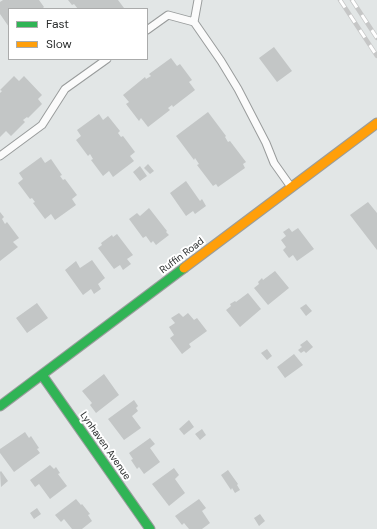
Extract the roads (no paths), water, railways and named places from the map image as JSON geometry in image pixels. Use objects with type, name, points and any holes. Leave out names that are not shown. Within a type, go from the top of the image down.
[{"type":"street","name":"Ruffin Road","points":[[0,406],[377,123]]},
{"type":"street","name":"Lynhaven Avenue","points":[[42,375],[150,529]]},
{"type":"lane","points":[[194,22],[198,0]]},
{"type":"lane","points":[[148,29],[168,15],[194,22],[228,72],[266,143],[274,163],[291,187]]},
{"type":"lane","points":[[0,156],[42,125],[65,89],[106,60]]},
{"type":"railway","points":[[340,0],[377,56]]},
{"type":"railway","points":[[352,0],[377,38]]}]
